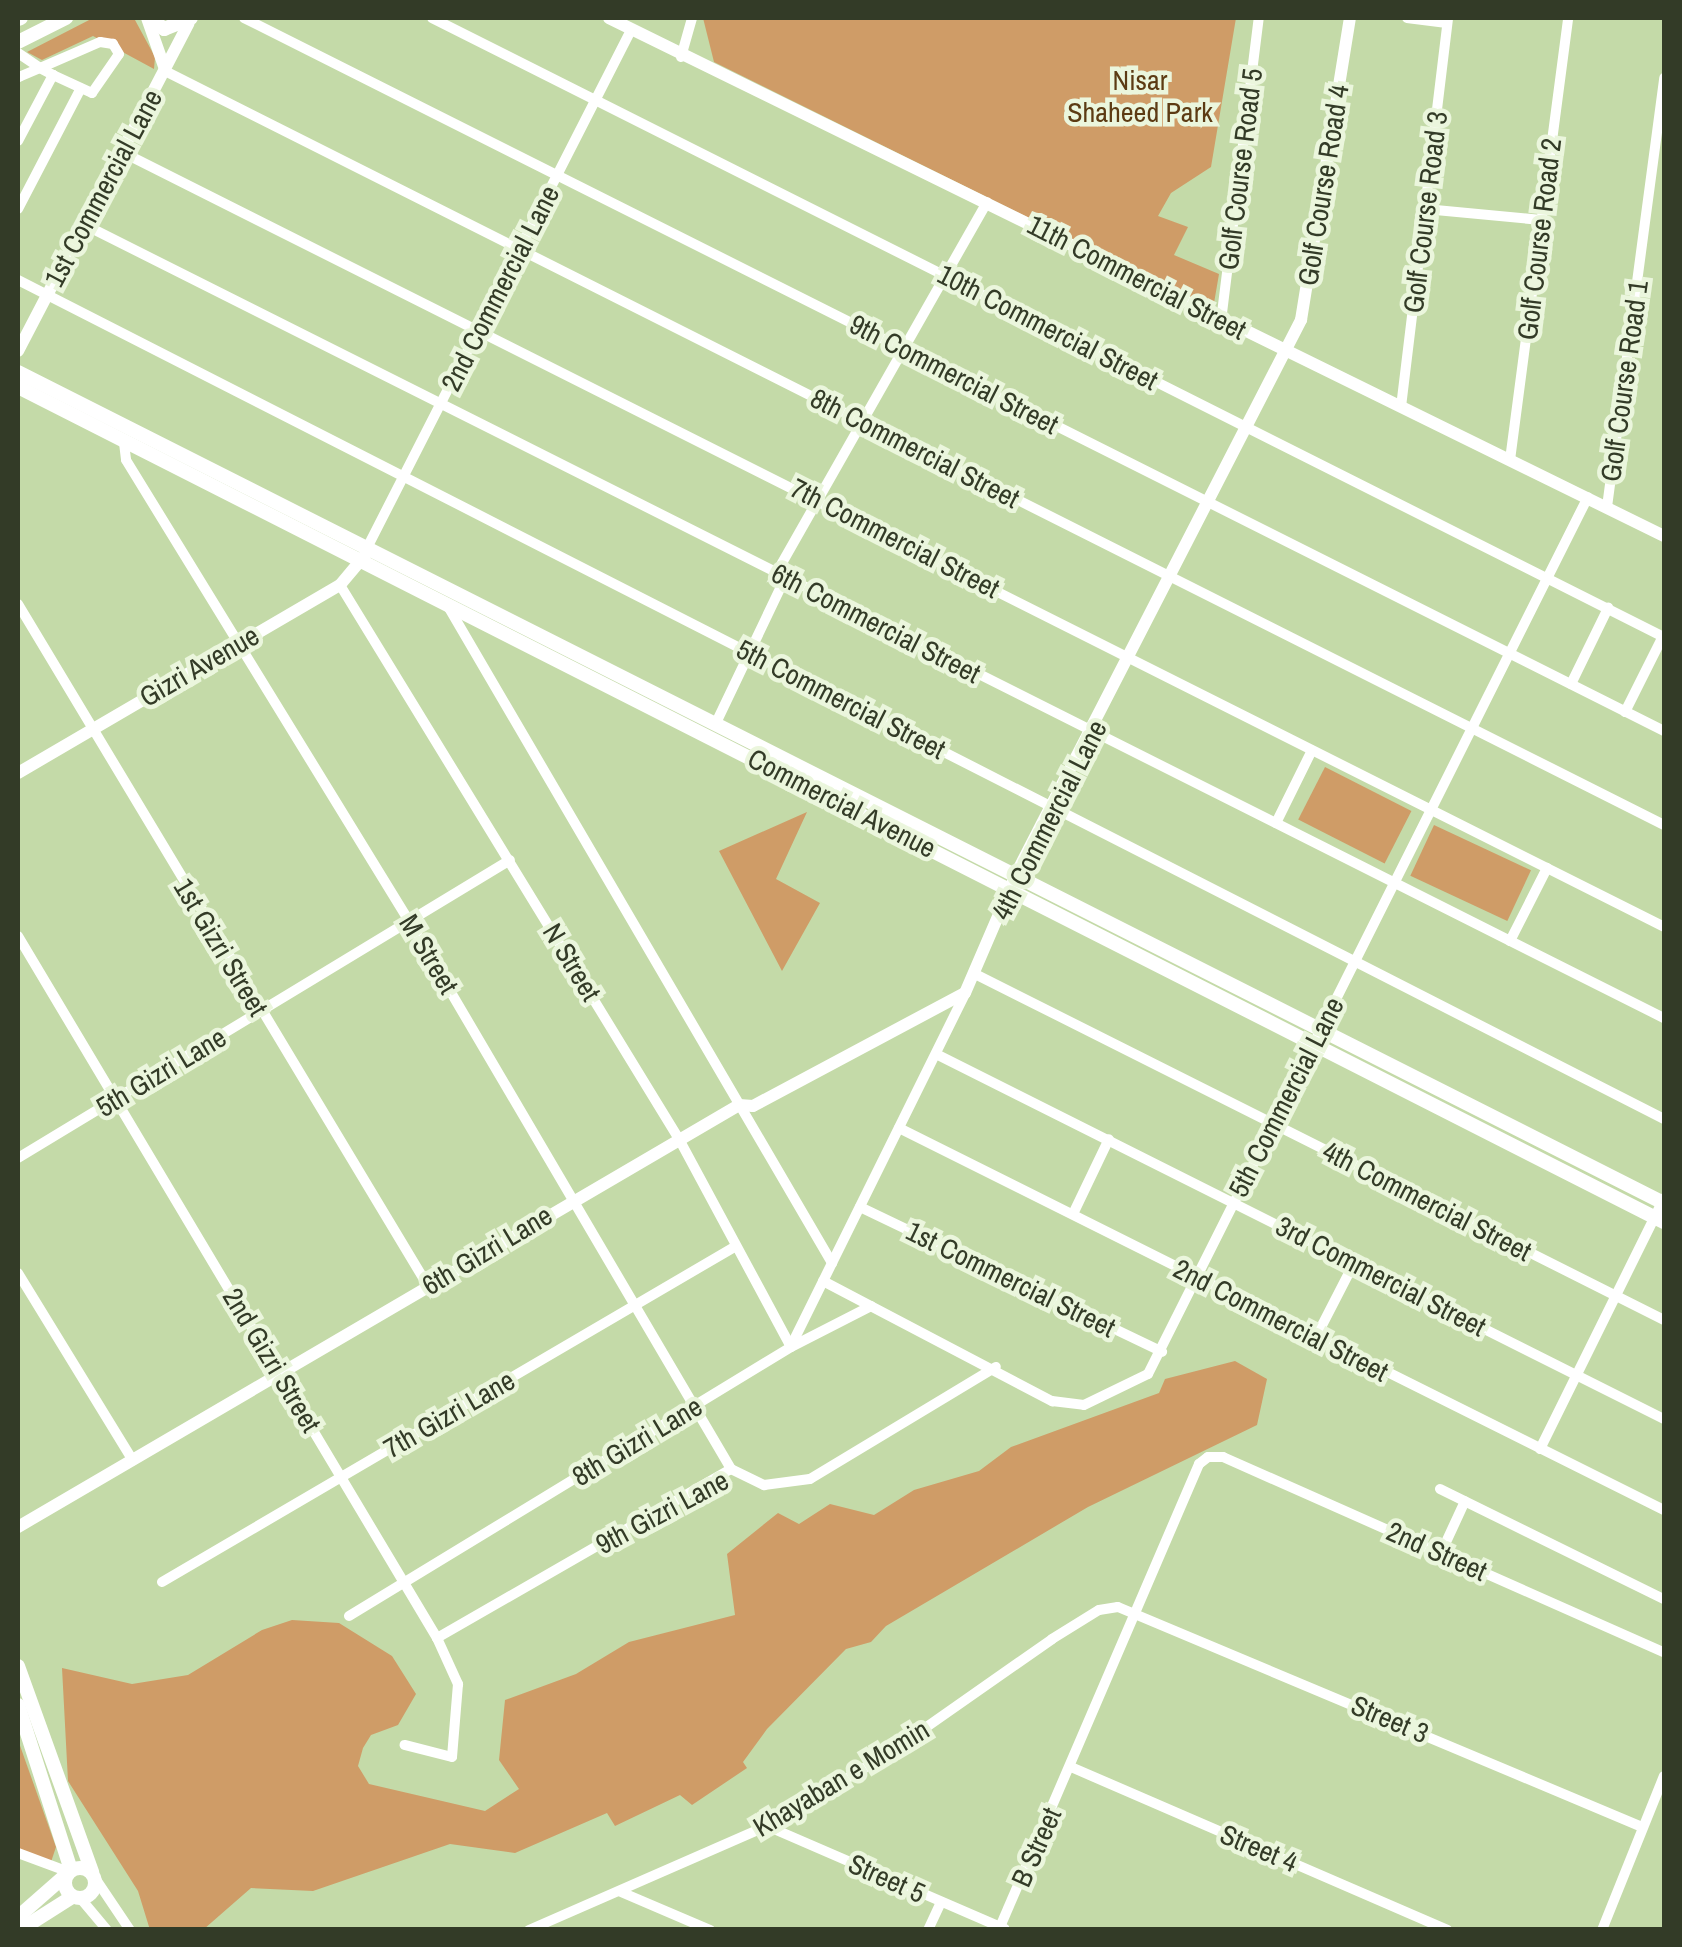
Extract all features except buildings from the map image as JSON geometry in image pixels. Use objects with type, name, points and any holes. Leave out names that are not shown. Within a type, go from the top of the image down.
[{"type":"main road","points":[[18,42],[66,18]]},
{"type":"main road","points":[[148,18],[164,29],[189,21]]},
{"type":"main road","name":"Commercial Avenue","points":[[20,383],[124,444],[448,604],[1660,1220]]},
{"type":"main road","name":"Commercial Avenue","points":[[20,383],[368,546],[715,726],[1017,872],[1664,1201]]},
{"type":"main road","points":[[18,1666],[93,1875],[92,1893],[20,1930]]},
{"type":"main road","points":[[18,1706],[69,1872],[65,1886],[77,1898]]},
{"type":"main road","points":[[18,1917],[69,1872],[93,1875]]},
{"type":"street","points":[[148,18],[165,72]]},
{"type":"street","name":"9th Commercial Street","points":[[244,18],[1664,732]]},
{"type":"street","name":"10th Commercial Street","points":[[432,18],[1664,636]]},
{"type":"street","name":"11th Commercial Street","points":[[609,18],[681,57],[987,202],[1664,536]]},
{"type":"street","points":[[681,57],[692,18]]},
{"type":"street","name":"Golf Course Road 5","points":[[1221,320],[1259,18]]},
{"type":"street","name":"Golf Course Road 4","points":[[1287,351],[1314,258],[1350,18]]},
{"type":"street","points":[[1407,18],[1448,20]]},
{"type":"street","name":"Golf Course Road 2","points":[[1510,460],[1568,18]]},
{"type":"street","name":"Golf Course Road 3","points":[[1400,407],[1448,20]]},
{"type":"street","name":"1st Commercial Lane","points":[[18,351],[46,294],[87,226],[189,21]]},
{"type":"street","name":"2nd Commercial Lane","points":[[368,546],[631,30]]},
{"type":"street","points":[[18,54],[40,68],[97,92],[119,54],[116,46],[100,42],[40,68],[18,78]]},
{"type":"street","name":"8th Commercial Street","points":[[165,72],[1664,825]]},
{"type":"street","points":[[18,141],[53,74]]},
{"type":"street","name":"Golf Course Road 1","points":[[1607,507],[1664,78]]},
{"type":"street","points":[[18,209],[82,88]]},
{"type":"street","name":"7th Commercial Street","points":[[124,152],[1664,927]]},
{"type":"street","points":[[715,726],[785,578],[782,562],[987,202]]},
{"type":"street","points":[[1426,209],[1541,220]]},
{"type":"street","name":"6th Commercial Street","points":[[87,226],[1664,1018]]},
{"type":"street","name":"5th Commercial Street","points":[[18,280],[1664,1119]]},
{"type":"street","name":"4th Commercial Lane","points":[[791,1347],[966,993],[1017,872],[1094,732],[1207,502],[1287,351]]},
{"type":"street","name":"M Street","points":[[124,444],[126,460],[410,921],[731,1469]]},
{"type":"street","name":"5th Commercial Lane","points":[[823,1282],[996,1367],[1052,1401],[1084,1405],[1148,1374],[1320,1026],[1476,730],[1588,497]]},
{"type":"street","name":"Gizri Avenue","points":[[18,773],[340,585],[362,562],[368,546]]},
{"type":"street","points":[[438,583],[832,1263]]},
{"type":"street","name":"N Street","points":[[340,585],[679,1139],[791,1347]]},
{"type":"street","name":"1st Gizri Street","points":[[18,604],[260,1013],[428,1286]]},
{"type":"street","points":[[1571,684],[1608,608]]},
{"type":"street","points":[[1625,712],[1664,636]]},
{"type":"street","points":[[1276,823],[1312,750]]},
{"type":"street","name":"5th Gizri Lane","points":[[18,1158],[510,860]]},
{"type":"street","points":[[1510,941],[1548,868]]},
{"type":"street","name":"2nd Gizri Street","points":[[18,936],[437,1638],[458,1684],[452,1757],[406,1745]]},
{"type":"street","name":"4th Commercial Street","points":[[975,974],[1664,1320]]},
{"type":"street","name":"6th Gizri Lane","points":[[18,1527],[574,1198],[739,1105],[753,1106],[966,993]]},
{"type":"street","name":"3rd Commercial Street","points":[[936,1054],[1664,1419]]},
{"type":"street","name":"2nd Commercial Street","points":[[899,1128],[1664,1510]]},
{"type":"street","points":[[1073,1214],[1109,1139]]},
{"type":"street","points":[[1540,1449],[1660,1220],[1664,1201]]},
{"type":"street","name":"1st Commercial Street","points":[[860,1207],[1162,1352]]},
{"type":"street","name":"7th Gizri Lane","points":[[162,1582],[736,1246]]},
{"type":"street","points":[[1315,1339],[1354,1263]]},
{"type":"street","points":[[18,1273],[133,1461]]},
{"type":"street","name":"8th Gizri Lane","points":[[349,1616],[791,1347],[871,1306]]},
{"type":"street","name":"9th Gizri Lane","points":[[437,1638],[731,1469],[764,1485],[810,1479],[996,1367]]},
{"type":"street","name":"2nd Street","points":[[1138,1610],[1199,1464],[1208,1457],[1222,1457],[1664,1652]]},
{"type":"street","points":[[1440,1489],[1664,1599]]},
{"type":"street","points":[[1441,1553],[1465,1501]]},
{"type":"street","name":"Khayaban e Momin","points":[[529,1930],[768,1826],[888,1754],[1099,1610],[1138,1610]]},
{"type":"street","name":"B Street","points":[[1003,1928],[1138,1610]]},
{"type":"street","name":"Street 3","points":[[1138,1610],[1642,1827]]},
{"type":"street","name":"Street 4","points":[[1071,1767],[1448,1930]]},
{"type":"street","points":[[1602,1930],[1664,1776]]},
{"type":"street","name":"Street 5","points":[[768,1826],[1003,1928]]},
{"type":"street","points":[[18,1853],[69,1872]]},
{"type":"street","points":[[93,1875],[130,1930]]},
{"type":"street","points":[[621,1892],[710,1930]]},
{"type":"street","points":[[77,1898],[107,1930]]},
{"type":"street","points":[[928,1930],[941,1902]]},
{"type":"green space","points":[[93,18],[135,20],[155,57],[154,69],[93,36],[42,60],[27,52]]},
{"type":"green space","name":"Nisar Shaheed Park","points":[[703,18],[1236,18],[1211,167],[1171,193],[1158,216],[1188,227],[1174,255],[1219,274],[1213,309],[714,62]]},
{"type":"green space","points":[[1325,767],[1411,811],[1385,864],[1298,820]]},
{"type":"green space","points":[[807,812],[776,879],[820,903],[782,971],[719,851]]},
{"type":"green space","points":[[1434,825],[1531,870],[1507,921],[1410,876]]},
{"type":"green space","points":[[1235,1361],[1267,1379],[1257,1425],[1088,1507],[886,1626],[871,1642],[846,1649],[767,1729],[743,1762],[747,1768],[692,1805],[680,1795],[615,1826],[607,1813],[515,1853],[450,1844],[313,1891],[251,1888],[204,1929],[150,1930],[138,1891],[68,1781],[62,1668],[132,1684],[188,1675],[262,1630],[292,1620],[339,1623],[392,1656],[416,1694],[398,1725],[371,1735],[363,1748],[358,1766],[369,1784],[485,1811],[519,1789],[499,1760],[505,1700],[576,1674],[629,1642],[735,1615],[727,1554],[778,1513],[799,1524],[830,1504],[874,1515],[914,1490],[979,1471],[1011,1447],[1159,1393],[1165,1379]]},
{"type":"green space","points":[[18,1740],[56,1847],[51,1862],[18,1850]]}]
